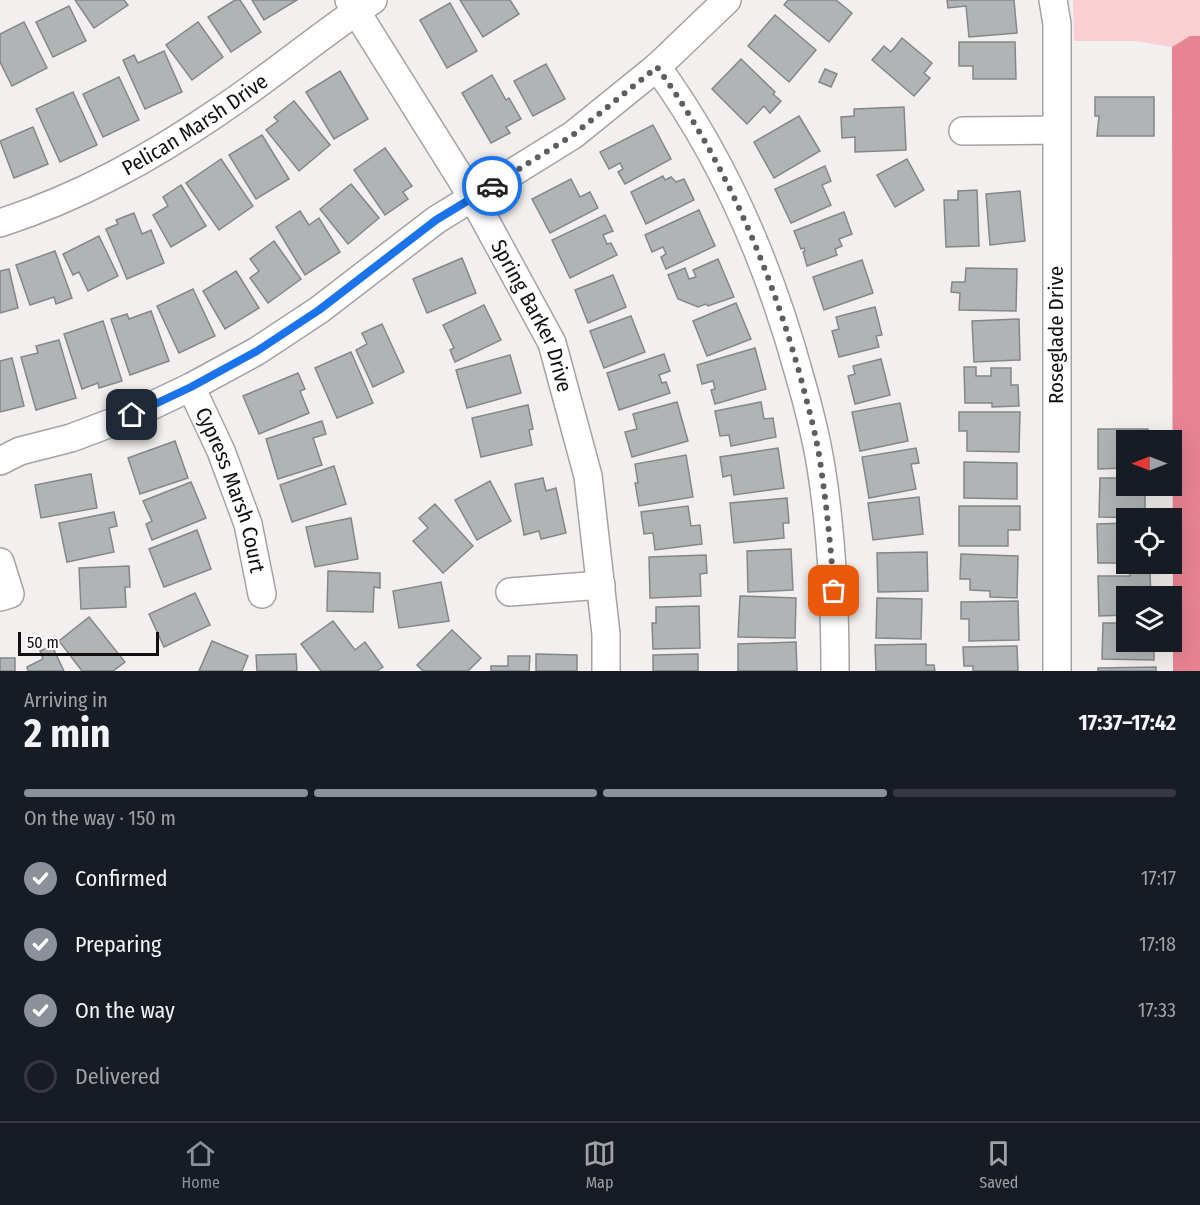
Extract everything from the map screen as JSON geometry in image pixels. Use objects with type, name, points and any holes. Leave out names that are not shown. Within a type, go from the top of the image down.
[{"type":"street","points":[[0,461],[20,451],[71,438],[132,415],[191,387],[257,351],[319,310],[436,220],[573,135],[657,67],[727,0]]},
{"type":"street","name":"Roseglade Drive","points":[[1053,0],[1057,24],[1057,671]]},
{"type":"street","name":"Spring Barker Drive","points":[[360,4],[473,198],[552,343],[588,476],[606,634],[606,671]]},
{"type":"street","name":"Pelican Marsh Drive","points":[[0,223],[39,210],[129,168],[219,111],[360,4]]},
{"type":"street","points":[[657,67],[682,102],[722,172],[761,257],[787,331],[808,405],[821,466],[830,535],[835,609],[835,671]]},
{"type":"street","points":[[963,131],[1056,130]]},
{"type":"street","name":"Cypress Marsh Court","points":[[191,387],[221,451],[248,524],[262,594]]},
{"type":"street","points":[[0,562],[10,594],[0,597]]},
{"type":"street","points":[[510,592],[601,585]]},
{"type":"shaded area","points":[[1073,0],[1200,0],[1200,671],[1173,671],[1173,652],[1182,652],[1182,586],[1173,586],[1173,574],[1182,574],[1182,508],[1173,508],[1173,496],[1182,496],[1182,430],[1173,430],[1172,47],[1135,41],[1074,41]]},
{"type":"shaded area","points":[[1190,36],[1200,36],[1200,671],[1173,671],[1173,652],[1182,652],[1182,586],[1173,586],[1173,574],[1182,574],[1182,508],[1173,508],[1173,496],[1182,496],[1182,430],[1173,430],[1172,47]]},
{"type":"building","points":[[75,0],[124,0],[128,5],[94,28]]},
{"type":"building","points":[[235,0],[240,0],[261,32],[231,52],[208,17]]},
{"type":"building","points":[[252,0],[297,0],[264,20]]},
{"type":"building","points":[[460,0],[510,0],[519,14],[483,37]]},
{"type":"building","points":[[788,0],[836,0],[852,13],[829,42],[784,5]]},
{"type":"building","points":[[947,0],[1014,0],[1017,33],[969,37],[966,6],[948,8]]},
{"type":"building","points":[[450,3],[477,51],[447,68],[420,20]]},
{"type":"building","points":[[69,6],[86,41],[53,57],[36,22]]},
{"type":"building","points":[[775,15],[816,50],[789,82],[748,46]]},
{"type":"building","points":[[24,22],[47,68],[12,86],[0,62],[0,34]]},
{"type":"building","points":[[198,22],[223,57],[192,80],[166,45]]},
{"type":"building","points":[[902,38],[932,63],[924,73],[930,78],[914,96],[872,60],[884,46],[891,52]]},
{"type":"building","points":[[959,42],[1015,42],[1016,79],[973,79],[973,66],[959,66]]},
{"type":"building","points":[[164,51],[182,92],[145,109],[123,60],[134,55],[138,63]]},
{"type":"building","points":[[741,59],[775,92],[773,94],[781,101],[770,113],[764,106],[747,124],[712,89]]},
{"type":"building","points":[[546,64],[565,99],[533,116],[514,81]]},
{"type":"building","points":[[825,69],[837,74],[831,87],[819,82]]},
{"type":"building","points":[[340,71],[368,119],[334,139],[306,92]]},
{"type":"building","points":[[492,75],[506,100],[509,98],[521,119],[506,127],[510,133],[491,143],[462,93]]},
{"type":"building","points":[[119,77],[139,120],[103,137],[83,94]]},
{"type":"building","points":[[73,92],[97,145],[60,162],[36,109]]},
{"type":"building","points":[[1095,97],[1154,97],[1154,136],[1097,136],[1099,116],[1095,116]]},
{"type":"building","points":[[294,101],[330,145],[299,171],[266,130],[278,121],[274,117]]},
{"type":"building","points":[[904,107],[906,150],[855,152],[855,137],[842,138],[841,117],[854,116],[854,109]]},
{"type":"building","points":[[799,116],[820,151],[774,178],[754,142]]},
{"type":"building","points":[[653,125],[671,159],[625,184],[618,172],[623,169],[620,163],[609,169],[600,152]]},
{"type":"building","points":[[33,127],[48,164],[14,178],[0,141]]},
{"type":"building","points":[[262,135],[289,179],[256,199],[229,155]]},
{"type":"building","points":[[385,148],[412,186],[403,192],[408,199],[385,215],[354,170]]},
{"type":"building","points":[[221,159],[253,206],[219,230],[186,183]]},
{"type":"building","points":[[907,159],[924,190],[895,207],[877,175]]},
{"type":"building","points":[[825,166],[831,181],[822,185],[831,205],[791,223],[775,189]]},
{"type":"building","points":[[663,176],[665,180],[671,177],[676,182],[684,179],[694,200],[646,224],[631,192]]},
{"type":"building","points":[[571,179],[580,197],[590,192],[598,208],[550,233],[532,199]]},
{"type":"building","points":[[351,184],[379,218],[348,244],[320,209]]},
{"type":"building","points":[[181,185],[206,226],[171,247],[153,215],[168,206],[163,197]]},
{"type":"building","points":[[977,190],[979,246],[946,247],[944,200],[958,200],[958,191]]},
{"type":"building","points":[[1020,191],[1025,241],[990,245],[986,194]]},
{"type":"building","points":[[699,210],[715,246],[666,269],[661,257],[666,254],[663,247],[652,252],[645,235]]},
{"type":"building","points":[[300,211],[309,225],[319,218],[340,252],[305,275],[276,227]]},
{"type":"building","points":[[844,212],[852,234],[839,239],[842,246],[835,249],[837,255],[807,266],[804,248],[801,249],[794,231]]},
{"type":"building","points":[[134,213],[142,234],[151,230],[164,263],[127,279],[106,229],[118,224],[116,220]]},
{"type":"building","points":[[605,215],[613,231],[603,235],[607,244],[611,243],[617,255],[570,278],[552,240]]},
{"type":"building","points":[[99,236],[118,276],[88,291],[79,272],[73,275],[63,254]]},
{"type":"building","points":[[274,241],[301,279],[268,303],[250,278],[259,271],[250,259]]},
{"type":"building","points":[[55,251],[72,298],[56,304],[54,297],[30,305],[16,265]]},
{"type":"building","points":[[462,258],[476,293],[427,313],[413,279]]},
{"type":"building","points":[[718,259],[734,297],[698,307],[678,299],[668,275],[685,268],[689,279],[696,277],[693,270]]},
{"type":"building","points":[[862,260],[873,293],[824,310],[813,277]]},
{"type":"building","points":[[966,268],[1017,269],[1016,311],[959,310],[960,293],[951,292],[952,282],[965,282]]},
{"type":"building","points":[[9,269],[18,308],[0,313],[0,271]]},
{"type":"building","points":[[236,271],[259,308],[225,329],[203,291]]},
{"type":"building","points":[[613,275],[626,307],[588,323],[575,290]]},
{"type":"building","points":[[193,289],[215,336],[179,353],[157,306]]},
{"type":"building","points":[[736,303],[751,339],[707,356],[693,321]]},
{"type":"building","points":[[484,305],[501,340],[455,362],[450,350],[454,348],[443,325]]},
{"type":"building","points":[[875,307],[882,335],[876,336],[879,347],[839,357],[832,331],[839,329],[836,317]]},
{"type":"building","points":[[151,311],[169,361],[130,375],[111,319],[127,314],[129,319]]},
{"type":"building","points":[[631,316],[645,352],[604,368],[590,331]]},
{"type":"building","points":[[1019,319],[1020,360],[974,362],[972,321]]},
{"type":"building","points":[[103,321],[122,381],[99,388],[98,383],[82,389],[64,334]]},
{"type":"building","points":[[382,324],[404,372],[373,387],[356,350],[367,344],[362,333]]},
{"type":"building","points":[[59,340],[76,398],[36,410],[21,357],[38,353],[36,346]]},
{"type":"building","points":[[755,348],[766,389],[715,404],[711,390],[715,389],[713,381],[702,384],[697,365]]},
{"type":"building","points":[[351,352],[373,403],[337,418],[315,368]]},
{"type":"building","points":[[664,354],[670,371],[659,375],[662,383],[666,382],[670,393],[619,410],[607,373]]},
{"type":"building","points":[[510,355],[521,393],[467,408],[456,370]]},
{"type":"building","points":[[12,358],[24,406],[0,412],[0,361]]},
{"type":"building","points":[[881,359],[890,395],[855,404],[848,376],[855,374],[853,366]]},
{"type":"building","points":[[964,367],[976,367],[976,376],[991,376],[991,368],[1011,368],[1011,385],[1018,385],[1019,406],[992,407],[992,403],[965,403]]},
{"type":"building","points":[[298,373],[305,389],[300,391],[309,413],[259,434],[243,396]]},
{"type":"building","points":[[677,402],[688,441],[632,457],[625,432],[637,429],[633,414]]},
{"type":"building","points":[[761,402],[764,419],[773,418],[776,437],[731,446],[729,435],[720,436],[715,411]]},
{"type":"building","points":[[900,403],[908,441],[860,451],[852,412]]},
{"type":"building","points":[[528,405],[533,429],[529,430],[532,445],[481,457],[472,418]]},
{"type":"building","points":[[959,412],[1020,412],[1019,452],[967,451],[967,431],[959,431]]},
{"type":"building","points":[[322,421],[326,434],[313,438],[322,465],[278,479],[266,439]]},
{"type":"building","points":[[1098,429],[1148,429],[1116,430],[1116,468],[1098,469]]},
{"type":"building","points":[[175,441],[188,478],[140,494],[128,458]]},
{"type":"building","points":[[778,448],[784,488],[734,495],[731,475],[723,477],[720,457]]},
{"type":"building","points":[[916,448],[919,463],[911,464],[916,489],[869,498],[862,457]]},
{"type":"building","points":[[686,455],[693,497],[639,506],[635,483],[638,483],[635,464]]},
{"type":"building","points":[[964,462],[1017,463],[1017,499],[964,498]]},
{"type":"building","points":[[334,466],[346,504],[292,522],[280,485]]},
{"type":"building","points":[[91,474],[97,508],[41,518],[35,485]]},
{"type":"building","points":[[543,478],[546,491],[556,488],[566,533],[541,539],[539,531],[524,535],[515,484]]},
{"type":"building","points":[[1100,478],[1116,478],[1116,496],[1145,496],[1145,508],[1116,508],[1116,517],[1099,517]]},
{"type":"building","points":[[490,481],[511,521],[477,540],[455,500]]},
{"type":"building","points":[[191,482],[206,518],[152,540],[146,524],[152,521],[143,501]]},
{"type":"building","points":[[919,497],[923,534],[873,540],[868,503]]},
{"type":"building","points":[[787,498],[789,523],[783,523],[784,538],[734,543],[730,503]]},
{"type":"building","points":[[435,504],[473,546],[443,573],[413,541],[428,528],[419,518]]},
{"type":"building","points":[[688,506],[691,526],[700,525],[702,544],[655,550],[653,533],[644,534],[641,512]]},
{"type":"building","points":[[959,506],[1020,506],[1020,530],[1008,530],[1008,546],[959,546]]},
{"type":"building","points":[[114,512],[117,526],[109,528],[114,552],[67,562],[59,523]]},
{"type":"building","points":[[351,518],[358,559],[315,567],[306,527]]},
{"type":"building","points":[[1116,523],[1116,563],[1098,563],[1097,524]]},
{"type":"building","points":[[197,530],[211,569],[164,587],[149,549]]},
{"type":"building","points":[[791,549],[793,590],[748,592],[747,551]]},
{"type":"building","points":[[927,552],[928,591],[878,592],[877,553]]},
{"type":"building","points":[[961,554],[1018,556],[1017,598],[990,597],[990,591],[970,590],[970,579],[960,579]]},
{"type":"building","points":[[706,555],[707,573],[700,574],[701,596],[650,598],[649,557]]},
{"type":"building","points":[[129,566],[130,587],[125,587],[126,607],[81,609],[79,568]]},
{"type":"building","points":[[328,571],[380,573],[380,588],[374,587],[373,612],[327,611]]},
{"type":"building","points":[[1130,574],[1150,574],[1151,586],[1116,586],[1116,615],[1099,616],[1098,576],[1130,576]]},
{"type":"building","points":[[441,582],[449,621],[399,628],[393,591]]},
{"type":"building","points":[[195,593],[210,625],[164,647],[149,614]]},
{"type":"building","points":[[740,596],[796,598],[795,638],[738,637]]},
{"type":"building","points":[[877,598],[922,599],[921,639],[876,638]]},
{"type":"building","points":[[1018,601],[1019,640],[969,641],[969,619],[961,619],[961,602]]},
{"type":"building","points":[[699,606],[700,648],[653,649],[652,623],[656,623],[656,607]]},
{"type":"building","points":[[89,617],[125,662],[113,671],[82,671],[59,641]]},
{"type":"building","points":[[333,621],[355,650],[365,642],[383,667],[377,671],[321,671],[301,644]]},
{"type":"building","points":[[1103,623],[1116,623],[1116,652],[1154,652],[1154,660],[1102,659]]},
{"type":"building","points":[[452,630],[481,658],[468,671],[423,671],[417,665]]},
{"type":"building","points":[[212,641],[248,656],[242,671],[199,671]]},
{"type":"building","points":[[796,642],[797,671],[738,671],[738,644]]},
{"type":"building","points":[[926,644],[926,665],[934,665],[935,671],[876,671],[875,645]]},
{"type":"building","points":[[52,646],[64,671],[28,671],[27,667],[43,659],[40,651]]},
{"type":"building","points":[[1017,646],[1018,671],[973,671],[973,666],[964,666],[963,647]]},
{"type":"building","points":[[296,654],[297,671],[257,671],[256,655]]},
{"type":"building","points":[[536,654],[577,655],[577,671],[536,671]]},
{"type":"building","points":[[698,654],[698,671],[653,671],[653,655]]},
{"type":"building","points":[[508,656],[530,656],[529,671],[491,671],[491,666],[508,666]]},
{"type":"building","points":[[0,658],[15,658],[15,671],[0,671]]},
{"type":"building","points":[[1156,667],[1156,671],[1098,671],[1098,668]]},
{"type":"way so far","points":[[492,186],[573,135],[657,67],[682,102],[722,172],[761,257],[787,331],[808,405],[821,466],[830,535],[834,591]]},
{"type":"route","points":[[132,415],[191,387],[257,351],[319,310],[436,220],[492,186]]}]
